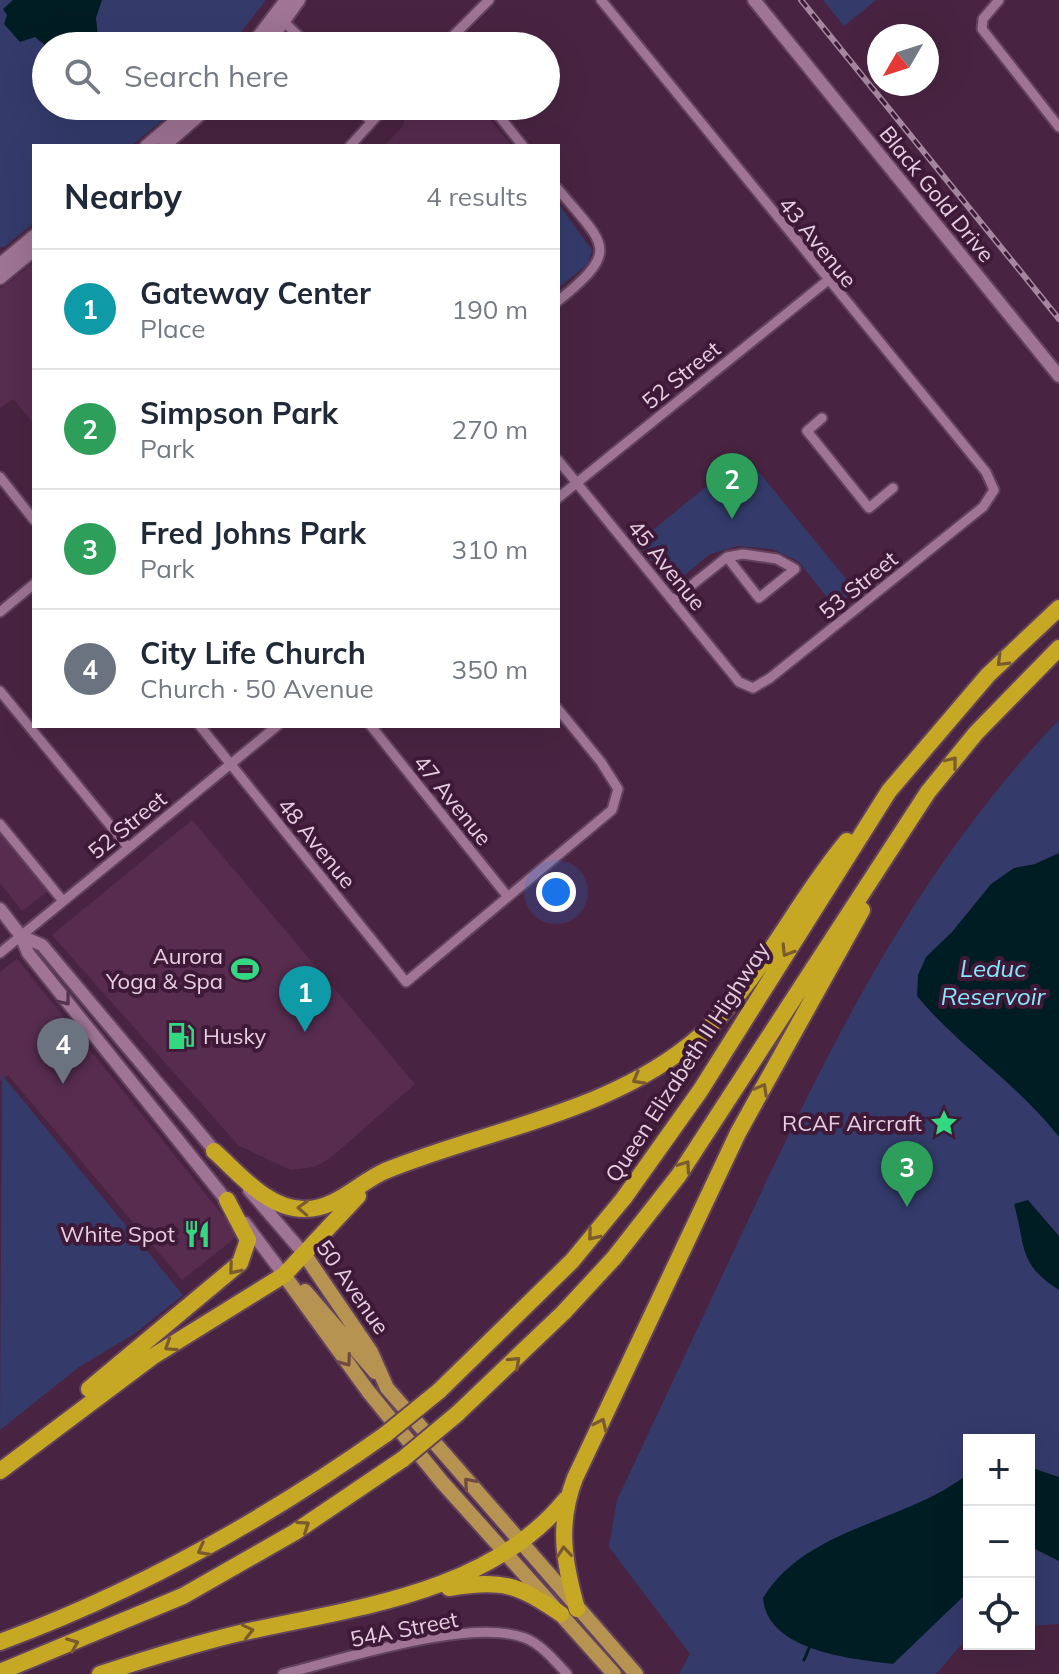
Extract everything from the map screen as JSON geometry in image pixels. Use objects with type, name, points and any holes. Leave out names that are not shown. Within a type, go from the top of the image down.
[{"type":"highway","name":"Queen Elizabeth II Highway","points":[[0,1642],[118,1593],[284,1504],[386,1434],[439,1391],[552,1282],[624,1198],[700,1091],[889,791],[988,675],[1059,608]]},
{"type":"highway","points":[[0,1672],[183,1596],[295,1532],[403,1459],[457,1414],[563,1313],[614,1258],[679,1175],[928,792],[976,733],[1059,648]]},
{"type":"highway","points":[[214,1151],[273,1201],[303,1209],[332,1203],[385,1172],[617,1091],[682,1050],[714,1022],[744,987],[821,872],[889,791]]},
{"type":"highway","points":[[100,1674],[211,1641],[408,1593],[477,1570],[546,1523],[569,1495],[738,1133],[928,792]]},
{"type":"highway","points":[[0,1471],[152,1357],[284,1275],[342,1210],[364,1191],[393,1172],[451,1148]]},
{"type":"highway","points":[[0,1462],[230,1275],[246,1252],[248,1240],[227,1200]]},
{"type":"highway","points":[[408,1593],[496,1582],[521,1589],[569,1611],[563,1547],[569,1495]]},
{"type":"main road","points":[[273,32],[286,0]]},
{"type":"main road","points":[[266,32],[299,0]]},
{"type":"main road","name":"Black Gold Drive","points":[[754,0],[1059,376]]},
{"type":"main road","points":[[148,144],[177,120]]},
{"type":"main road","points":[[166,144],[194,120]]},
{"type":"main road","points":[[0,264],[32,238]]},
{"type":"main road","points":[[0,278],[32,252]]},
{"type":"main road","name":"50 Avenue","points":[[0,909],[21,936],[28,953],[227,1200],[368,1391],[442,1482],[504,1553],[636,1674]]},
{"type":"main road","name":"50 Avenue","points":[[21,936],[42,945],[305,1255],[371,1352],[387,1388],[520,1542],[614,1674]]},
{"type":"main road","points":[[173,1134],[190,1120]]},
{"type":"main road","points":[[284,1275],[297,1281],[387,1388]]},
{"type":"main road","points":[[442,1482],[502,1540],[520,1542]]},
{"type":"street","points":[[457,32],[489,0]]},
{"type":"street","name":"43 Avenue","points":[[601,0],[827,281],[986,472],[994,490],[983,507]]},
{"type":"street","points":[[999,0],[983,19],[982,29],[1059,127]]},
{"type":"street","points":[[280,19],[294,32]]},
{"type":"street","points":[[502,120],[521,144]]},
{"type":"street","points":[[352,144],[371,122]]},
{"type":"street","points":[[560,191],[597,237],[600,248],[596,268],[560,299]]},
{"type":"street","name":"52 Street","points":[[560,496],[827,281]]},
{"type":"street","points":[[822,418],[807,431],[869,508],[893,488]]},
{"type":"street","name":"45 Avenue","points":[[560,462],[739,682],[753,688]]},
{"type":"street","points":[[0,477],[32,517]]},
{"type":"street","name":"53 Street","points":[[753,688],[770,678],[983,507]]},
{"type":"street","points":[[673,600],[727,557],[761,555],[795,569],[759,598],[727,557]]},
{"type":"street","points":[[0,612],[32,586]]},
{"type":"street","points":[[0,691],[128,847]]},
{"type":"street","points":[[508,897],[612,810],[618,789],[601,762],[560,711]]},
{"type":"street","name":"48 Avenue","points":[[202,728],[406,982],[508,897]]},
{"type":"street","name":"52 Street","points":[[0,953],[275,728]]},
{"type":"street","name":"47 Avenue","points":[[373,728],[508,897]]},
{"type":"street","points":[[0,824],[63,901]]},
{"type":"street","name":"54A Street","points":[[283,1674],[446,1635],[488,1634],[525,1638],[552,1657],[567,1674]]},
{"type":"shaded area","points":[[0,0],[266,0],[241,32],[32,32],[32,120],[163,120],[133,144],[32,144],[32,225],[0,247]]},
{"type":"shaded area","points":[[823,0],[876,0],[844,26]]},
{"type":"shaded area","points":[[405,120],[491,120],[510,144],[386,144]]},
{"type":"shaded area","points":[[560,206],[592,250],[588,264],[560,286]]},
{"type":"shaded area","points":[[32,264],[32,422],[13,399],[0,408],[0,289]]},
{"type":"shaded area","points":[[745,455],[855,590],[835,607],[798,561],[772,549],[738,546],[710,554],[671,586],[637,543]]},
{"type":"shaded area","points":[[1059,720],[1059,1624],[1035,1626],[1035,1434],[963,1434],[963,1643],[936,1674],[679,1674],[690,1654],[609,1547],[617,1500],[785,1143],[850,1014],[924,891],[1010,775]]},
{"type":"shaded area","points":[[192,820],[415,1084],[329,1159],[314,1167],[291,1170],[239,1146],[52,935]]},
{"type":"shaded area","points":[[0,827],[51,889],[22,911],[0,883]]},
{"type":"shaded area","points":[[17,959],[232,1227],[235,1238],[182,1280],[8,1075],[0,1081],[0,972]]},
{"type":"shaded area","points":[[2,1075],[183,1295],[134,1334],[79,1367],[0,1430]]},
{"type":"water","points":[[13,0],[102,0],[96,18],[98,32],[32,32],[32,38],[20,42],[4,24],[7,15],[3,9]]},
{"type":"water","name":"Leduc Reservoir","points":[[1059,853],[1059,1137],[1026,1100],[952,1033],[917,996],[918,975],[926,957],[952,932],[991,884],[1014,868],[1035,864]]},
{"type":"water","points":[[1028,1200],[1059,1236],[1059,1290],[1036,1272],[1026,1253],[1014,1204]]},
{"type":"water","points":[[1035,1469],[1059,1477],[1059,1561],[1035,1549]]},
{"type":"water","points":[[963,1477],[963,1597],[893,1664],[814,1649],[779,1630],[768,1616],[763,1598],[782,1574],[805,1555],[831,1540],[944,1490]]},
{"type":"waterway","points":[[804,1660],[810,1646]]},
{"type":"railway","points":[[801,0],[1059,319]]},
{"type":"place","name":"Simpson Park","points":[[732,519]]},
{"type":"place","name":"Aurora Yoga & Spa","points":[[245,969]]},
{"type":"place","name":"Gateway Center","points":[[305,1032]]},
{"type":"place","name":"Husky","points":[[181,1036]]},
{"type":"place","name":"City Life Church","points":[[63,1084]]},
{"type":"place","name":"RCAF Aircraft","points":[[944,1123]]},
{"type":"place","name":"Fred Johns Park","points":[[907,1207]]},
{"type":"place","name":"White Spot","points":[[197,1234]]}]
